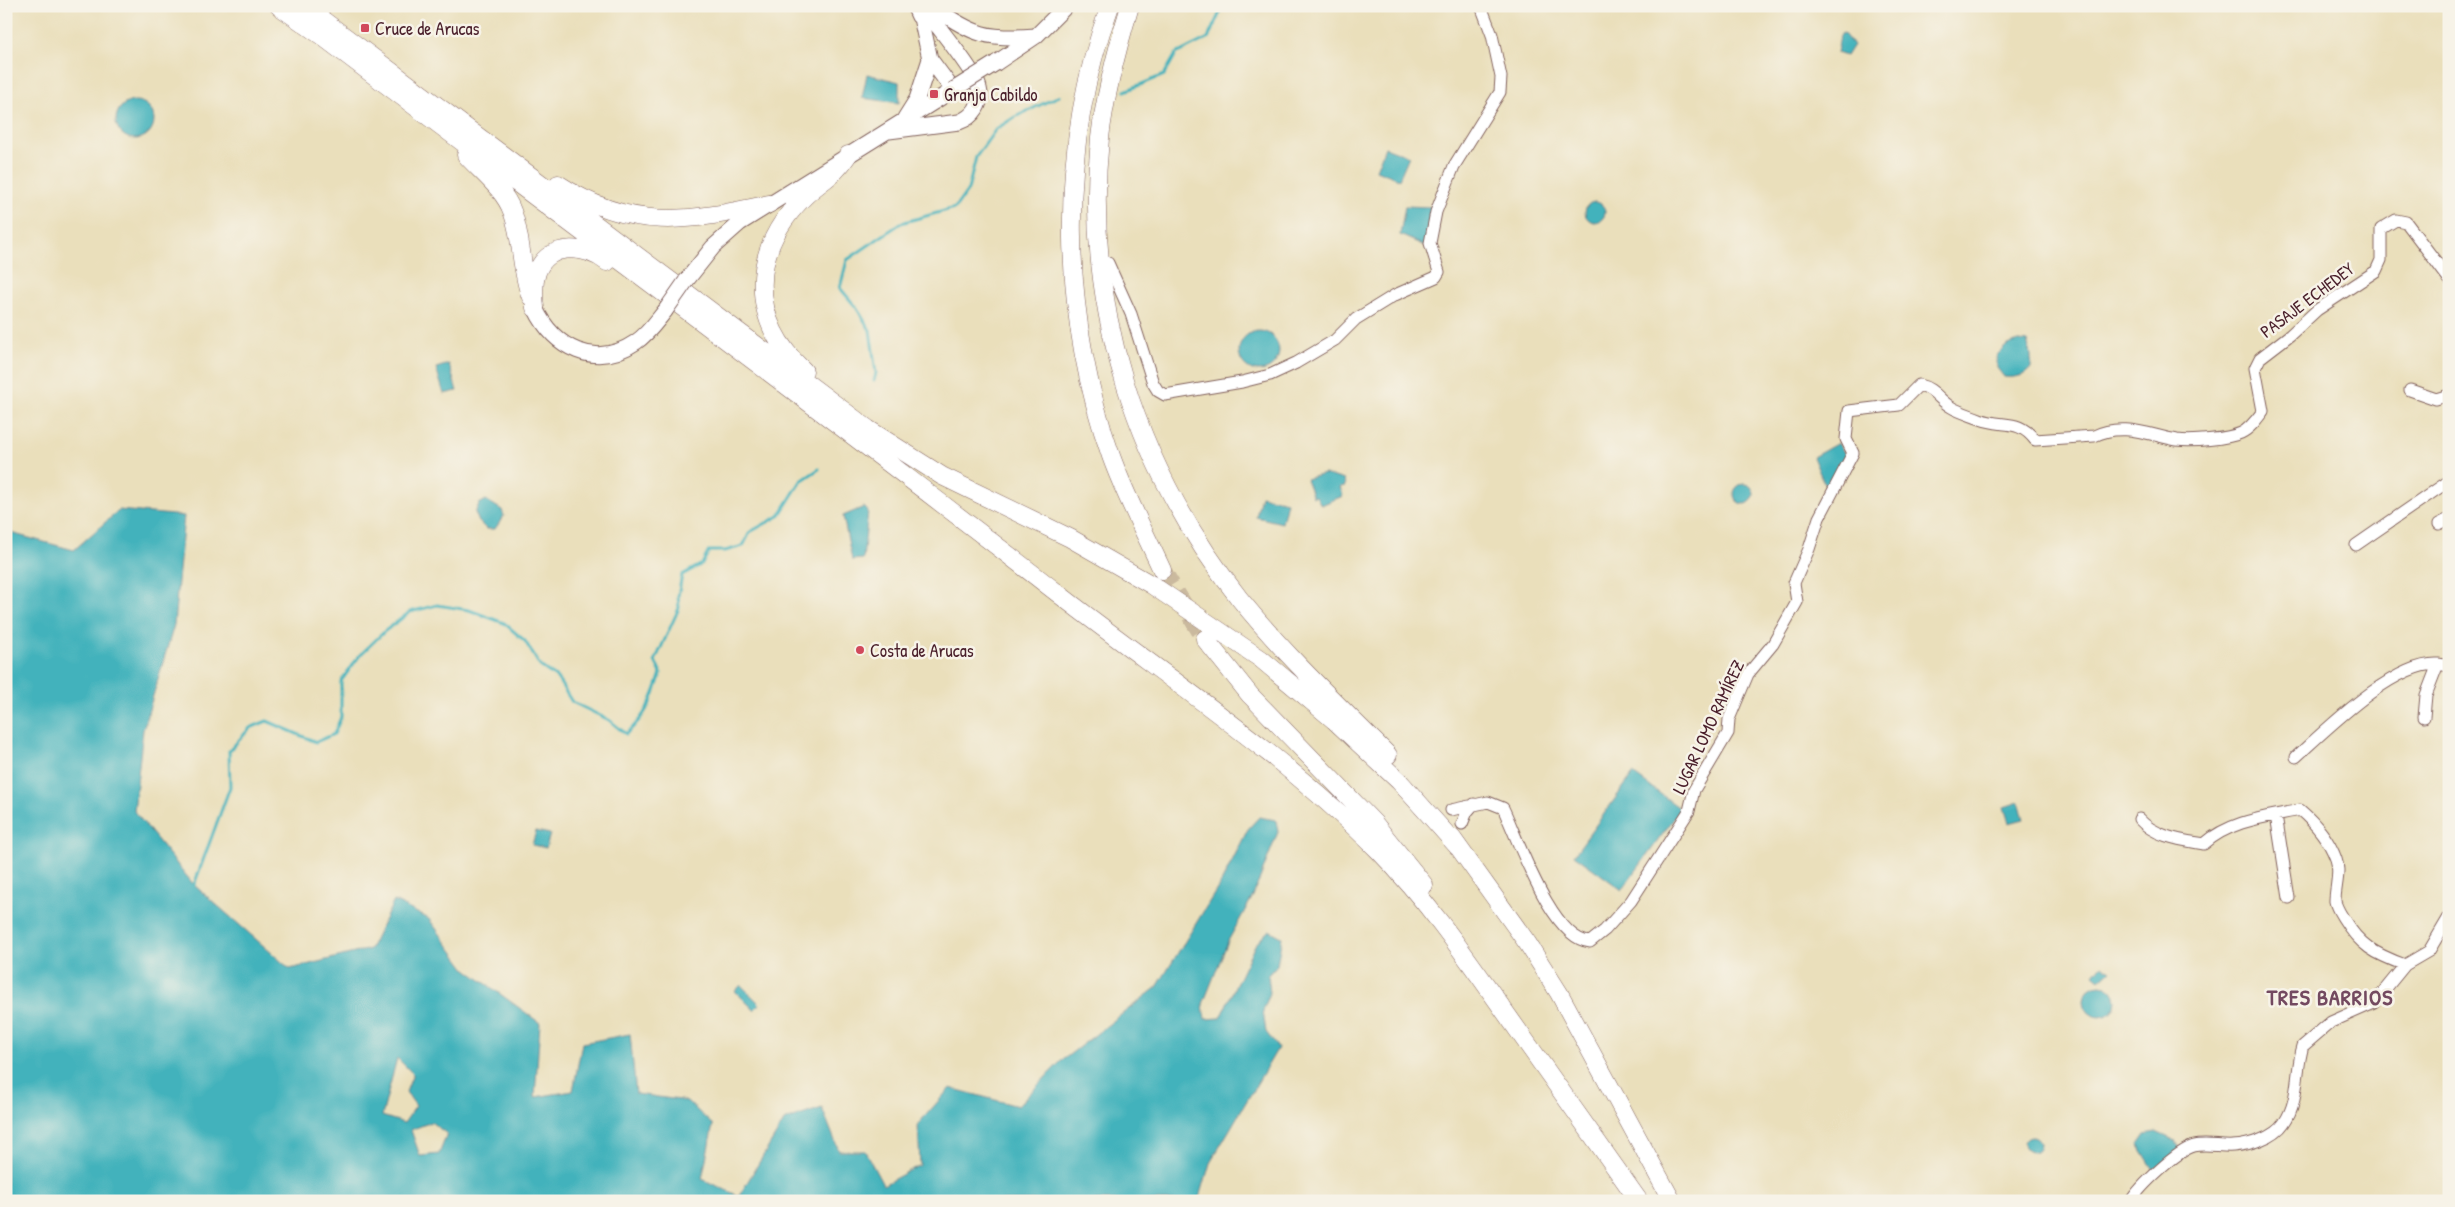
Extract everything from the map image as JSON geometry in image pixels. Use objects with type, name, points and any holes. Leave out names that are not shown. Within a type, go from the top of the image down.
[{"type":"highway","points":[[279,6],[827,407],[868,429],[942,476],[1070,538],[1152,585],[1261,659],[1334,720],[1399,781],[1458,847]]},
{"type":"highway","points":[[304,6],[488,144],[827,407],[942,502],[1064,598],[1254,740],[1311,786],[1383,855],[1417,893],[1482,980],[1639,1201]]},
{"type":"highway","points":[[1110,6],[1100,34],[1078,132],[1072,238],[1076,307],[1088,379],[1111,457],[1162,570]]},
{"type":"highway","points":[[1130,6],[1116,52],[1100,137],[1097,186],[1099,244],[1109,326],[1122,380],[1147,448],[1179,511],[1238,597],[1300,668],[1413,780],[1458,847],[1528,944],[1559,993],[1672,1201]]},
{"type":"highway","points":[[1114,310],[1108,263],[1105,185],[1116,52]]},
{"type":"highway","points":[[435,122],[495,185],[512,209],[517,226],[526,284],[535,308]]},
{"type":"highway","points":[[488,144],[525,163],[574,195],[603,207],[641,217],[700,219],[769,204]]},
{"type":"highway","points":[[827,407],[789,355],[774,330],[764,303],[762,275],[766,254],[773,238],[788,216],[804,197],[835,172],[848,155]]},
{"type":"highway","points":[[535,308],[534,288],[537,272],[544,261],[562,250],[574,248],[586,250],[599,256],[783,392],[827,407]]},
{"type":"highway","points":[[1205,639],[1250,695],[1374,822],[1430,893],[1482,980]]},
{"type":"main road","points":[[535,308],[543,325],[557,340],[572,349],[587,353],[605,353],[620,350],[635,342],[648,332],[713,247],[740,223],[904,119],[996,64],[1036,36],[1066,6]]},
{"type":"main road","points":[[926,11],[985,36],[1006,39],[1036,36]]},
{"type":"main road","points":[[904,119],[917,99],[930,59],[926,11]]},
{"type":"main road","points":[[887,131],[959,122],[969,118],[978,106],[979,87],[926,11]]},
{"type":"main road","points":[[930,59],[953,90]]},
{"type":"street","points":[[1108,263],[1131,314],[1153,383],[1158,391],[1166,395],[1242,382],[1270,375],[1296,363],[1335,340],[1356,319],[1395,295],[1436,277],[1439,272],[1430,243],[1436,212],[1454,166],[1500,92],[1501,77],[1492,35],[1481,6]]},
{"type":"street","name":"PASAJE ECHEDEY","points":[[2260,358],[2290,335],[2317,310],[2376,271],[2381,260],[2381,229],[2396,220],[2406,222],[2449,279]]},
{"type":"street","points":[[1114,310],[1124,307],[1131,314]]},
{"type":"street","name":"LUGAR LOMO RAMÍREZ","points":[[1451,810],[1488,802],[1503,808],[1532,876],[1547,904],[1572,934],[1582,942],[1590,942],[1605,930],[1631,901],[1689,811],[1694,790],[1728,733],[1729,718],[1748,674],[1773,644],[1797,602],[1794,583],[1809,549],[1819,518],[1853,453],[1846,439],[1849,410],[1899,405],[1919,385],[1928,387],[1950,407],[1990,423],[2014,425],[2027,429],[2035,440],[2094,436],[2103,432],[2126,429],[2178,440],[2203,440],[2242,433],[2263,411],[2255,368],[2260,358]]},
{"type":"street","points":[[2410,390],[2436,399],[2449,395]]},
{"type":"street","points":[[2356,545],[2449,481]]},
{"type":"street","points":[[2296,757],[2367,693],[2426,663],[2444,665],[2426,695],[2424,717]]},
{"type":"street","points":[[1462,824],[1467,812],[1474,804]]},
{"type":"street","points":[[2139,818],[2146,827],[2172,838],[2204,844],[2214,835],[2228,828],[2251,820],[2300,810],[2311,820],[2326,840],[2337,860],[2336,906],[2353,934],[2364,945],[2381,956],[2405,965]]},
{"type":"street","points":[[2276,815],[2289,898]]},
{"type":"street","points":[[2131,1201],[2139,1190],[2185,1150],[2195,1146],[2234,1146],[2258,1141],[2272,1134],[2284,1124],[2294,1102],[2303,1046],[2331,1022],[2374,1003],[2405,965],[2429,951],[2449,917]]},
{"type":"water","points":[[1843,33],[1853,45],[1846,56],[1837,53],[1840,35]]},
{"type":"water","points":[[867,74],[899,82],[899,103],[862,98]]},
{"type":"water","points":[[135,101],[149,106],[154,120],[149,134],[135,139],[121,134],[116,120],[121,106]]},
{"type":"water","points":[[1385,147],[1409,156],[1399,179],[1376,170]]},
{"type":"water","points":[[1595,202],[1602,205],[1605,212],[1602,219],[1595,222],[1588,219],[1585,212],[1588,205]]},
{"type":"water","points":[[1405,206],[1432,207],[1425,246],[1400,235]]},
{"type":"water","points":[[1263,331],[1270,334],[1276,340],[1279,351],[1278,359],[1270,368],[1263,371],[1255,371],[1248,368],[1240,359],[1239,347],[1242,340],[1251,332]]},
{"type":"water","points":[[2018,341],[2027,342],[2031,355],[2031,368],[2019,376],[2004,377],[1997,368],[1997,355],[2006,346]]},
{"type":"water","points":[[449,364],[457,391],[444,394],[436,368]]},
{"type":"water","points":[[1838,443],[1846,455],[1826,488],[1813,457]]},
{"type":"water","points":[[1324,474],[1344,480],[1345,486],[1340,487],[1343,496],[1321,505],[1316,496],[1313,497],[1306,479]]},
{"type":"water","points":[[1744,484],[1751,487],[1754,494],[1751,501],[1744,504],[1737,501],[1734,494],[1737,487]]},
{"type":"water","points":[[1261,496],[1287,502],[1282,523],[1256,517]]},
{"type":"water","points":[[486,500],[502,510],[504,516],[495,529],[486,529],[479,522],[475,513],[479,504]]},
{"type":"water","points":[[864,507],[868,511],[863,559],[852,560],[843,516]]},
{"type":"water","points":[[119,510],[184,516],[174,625],[143,730],[134,811],[194,885],[290,969],[370,949],[394,901],[429,919],[466,969],[540,1023],[535,1097],[573,1091],[582,1043],[630,1034],[636,1094],[687,1101],[713,1125],[702,1179],[739,1196],[784,1121],[822,1108],[839,1151],[865,1151],[883,1185],[920,1165],[918,1124],[950,1088],[1018,1106],[1060,1062],[1157,987],[1222,881],[1248,829],[1259,817],[1276,820],[1278,832],[1253,896],[1228,941],[1203,1004],[1205,1019],[1220,1018],[1255,945],[1269,930],[1282,937],[1277,965],[1268,975],[1270,993],[1263,1011],[1266,1032],[1278,1048],[1210,1163],[1199,1201],[6,1201],[6,529],[18,535],[74,550]],"holes":[[[397,1058],[413,1074],[406,1092],[416,1106],[404,1123],[382,1116]],[[431,1122],[447,1134],[439,1154],[420,1156],[411,1130]]]},
{"type":"water","points":[[1633,774],[1681,809],[1622,890],[1574,855]]},
{"type":"water","points":[[2019,802],[2024,819],[2009,823],[2004,807]]},
{"type":"water","points":[[536,831],[550,834],[546,848],[532,845]]},
{"type":"water","points":[[2102,965],[2111,970],[2100,980],[2094,975]]},
{"type":"water","points":[[741,985],[760,1004],[754,1010],[735,991]]},
{"type":"water","points":[[2100,985],[2106,986],[2111,990],[2115,995],[2115,1007],[2111,1012],[2106,1016],[2100,1017],[2094,1016],[2089,1012],[2085,1007],[2084,1001],[2085,995],[2089,990],[2094,986]]},
{"type":"water","points":[[2156,1132],[2176,1141],[2180,1149],[2154,1170],[2138,1144],[2145,1134]]},
{"type":"water","points":[[2032,1136],[2038,1138],[2040,1144],[2038,1150],[2032,1152],[2026,1150],[2024,1144],[2026,1138]]},
{"type":"waterway","points":[[1125,91],[1164,75],[1176,54],[1208,38],[1223,6]]},
{"type":"waterway","points":[[874,381],[876,373],[870,330],[856,307],[840,288],[847,260],[901,223],[955,208],[968,190],[976,157],[996,129],[1015,117],[1059,96]]},
{"type":"waterway","points":[[194,885],[230,787],[229,751],[250,728],[267,721],[316,742],[334,734],[341,717],[341,681],[360,655],[385,631],[410,612],[437,605],[469,610],[504,623],[525,641],[540,666],[557,678],[572,702],[609,720],[626,734],[644,713],[655,691],[661,673],[655,661],[679,608],[678,596],[682,575],[702,564],[709,551],[725,551],[743,546],[750,532],[779,516],[801,481],[819,469]]},
{"type":"tunnel","points":[[1162,570],[1205,639]]},
{"type":"place","name":"Cruce de Arucas","points":[[365,28]]},
{"type":"place","name":"Granja Cabildo","points":[[934,94]]},
{"type":"place","name":"Costa de Arucas","points":[[860,650]]},
{"type":"district","name":"TRES BARRIOS","points":[[2330,997]]}]
